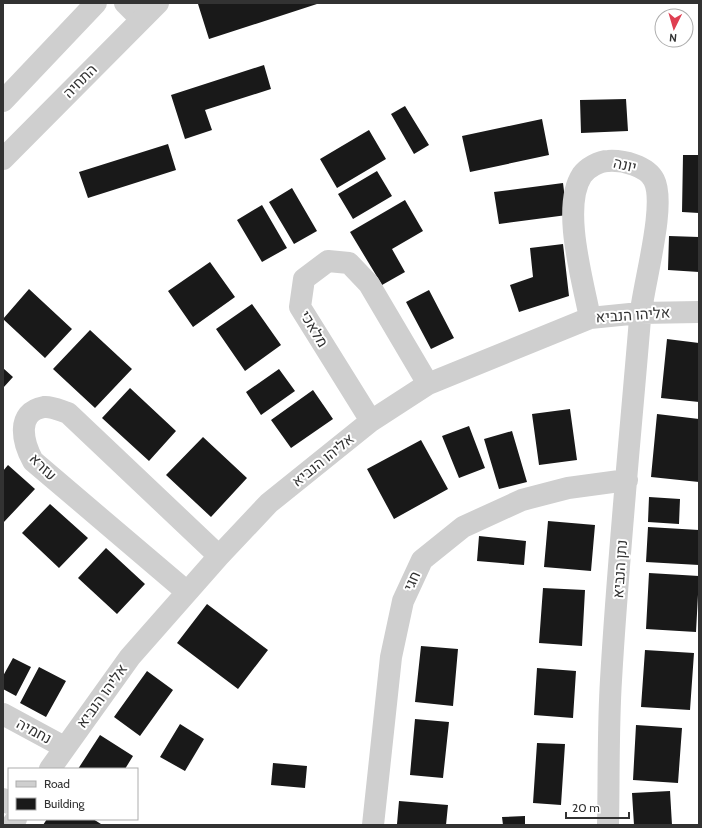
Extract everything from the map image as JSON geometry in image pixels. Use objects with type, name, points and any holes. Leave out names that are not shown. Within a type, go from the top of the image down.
[{"type":"street","points":[[3,100],[96,3]]},
{"type":"street","points":[[125,3],[140,20]]},
{"type":"street","name":"התחיה","points":[[3,159],[158,3]]},
{"type":"street","name":"יונה","points":[[590,318],[575,239],[573,212],[575,188],[583,173],[593,166],[606,161],[624,162],[642,168],[654,180],[658,198],[654,241],[640,313]]},
{"type":"street","name":"מלאכי","points":[[371,421],[300,307],[304,279],[328,261],[349,263],[369,284],[428,384]]},
{"type":"street","name":"אליהו הנביא","points":[[51,768],[64,747],[130,657],[220,556],[269,503],[371,421],[428,384],[590,318],[640,313],[699,312]]},
{"type":"street","name":"נתן הנביא","points":[[608,825],[611,681],[640,313]]},
{"type":"street","name":"עזרא","points":[[187,592],[33,461],[26,447],[23,436],[24,425],[31,413],[44,407],[54,408],[68,413],[220,556]]},
{"type":"street","name":"חגי","points":[[373,825],[391,657],[403,601],[422,560],[463,527],[522,500],[568,488],[627,480]]},
{"type":"street","name":"נחמיה","points":[[3,714],[64,747]]},
{"type":"building","points":[[320,3],[209,39],[198,4]]},
{"type":"building","points":[[264,65],[271,89],[205,110],[212,130],[185,139],[171,95]]},
{"type":"building","points":[[626,99],[628,131],[581,133],[580,100]]},
{"type":"building","points":[[405,106],[429,145],[414,154],[391,114]]},
{"type":"building","points":[[542,119],[549,155],[470,172],[462,136]]},
{"type":"building","points":[[369,130],[386,159],[337,188],[320,159]]},
{"type":"building","points":[[168,144],[176,170],[88,198],[79,172]]},
{"type":"building","points":[[683,155],[699,155],[699,213],[682,212]]},
{"type":"building","points":[[377,171],[392,196],[353,219],[338,194]]},
{"type":"building","points":[[563,183],[567,215],[499,224],[494,192]]},
{"type":"building","points":[[292,188],[317,231],[294,244],[269,202]]},
{"type":"building","points":[[405,200],[423,231],[392,249],[405,272],[382,285],[350,232]]},
{"type":"building","points":[[262,205],[287,248],[262,262],[237,220]]},
{"type":"building","points":[[669,236],[699,237],[699,272],[668,270]]},
{"type":"building","points":[[563,244],[569,296],[519,312],[510,285],[533,277],[530,248]]},
{"type":"building","points":[[210,262],[235,297],[193,327],[168,291]]},
{"type":"building","points":[[29,289],[72,329],[45,358],[3,319]]},
{"type":"building","points":[[429,290],[454,338],[431,349],[406,302]]},
{"type":"building","points":[[252,304],[281,345],[245,371],[216,329]]},
{"type":"building","points":[[90,330],[132,369],[95,408],[53,369]]},
{"type":"building","points":[[667,339],[699,343],[699,402],[661,398]]},
{"type":"building","points":[[3,368],[13,377],[3,388]]},
{"type":"building","points":[[279,369],[295,391],[261,415],[246,392]]},
{"type":"building","points":[[130,388],[176,431],[149,461],[102,418]]},
{"type":"building","points":[[313,390],[333,419],[291,448],[271,420]]},
{"type":"building","points":[[570,409],[577,460],[539,465],[532,414]]},
{"type":"building","points":[[657,414],[699,419],[699,482],[651,477]]},
{"type":"building","points":[[469,426],[485,468],[459,478],[442,436]]},
{"type":"building","points":[[512,431],[527,482],[499,489],[484,439]]},
{"type":"building","points":[[203,437],[247,478],[211,517],[166,475]]},
{"type":"building","points":[[421,440],[448,489],[394,519],[367,469]]},
{"type":"building","points":[[8,465],[35,489],[3,523],[3,471]]},
{"type":"building","points":[[649,497],[680,499],[679,524],[648,522]]},
{"type":"building","points":[[50,504],[88,538],[59,568],[22,533]]},
{"type":"building","points":[[548,521],[595,525],[591,571],[544,567]]},
{"type":"building","points":[[648,527],[699,530],[699,565],[646,562]]},
{"type":"building","points":[[479,536],[526,541],[524,565],[477,561]]},
{"type":"building","points":[[106,548],[145,584],[117,614],[78,578]]},
{"type":"building","points":[[649,573],[699,576],[696,632],[646,629]]},
{"type":"building","points":[[543,588],[585,590],[582,646],[539,643]]},
{"type":"building","points":[[207,604],[268,650],[238,689],[177,643]]},
{"type":"building","points":[[421,646],[458,649],[453,706],[415,702]]},
{"type":"building","points":[[645,650],[694,653],[690,710],[641,707]]},
{"type":"building","points":[[13,658],[31,667],[16,696],[3,689],[3,676]]},
{"type":"building","points":[[39,667],[66,681],[46,717],[20,703]]},
{"type":"building","points":[[537,668],[576,671],[573,718],[534,715]]},
{"type":"building","points":[[147,671],[173,690],[140,736],[114,717]]},
{"type":"building","points":[[415,719],[449,722],[443,778],[410,775]]},
{"type":"building","points":[[180,724],[204,739],[185,771],[160,757]]},
{"type":"building","points":[[636,725],[682,728],[678,783],[633,780]]},
{"type":"building","points":[[100,735],[133,756],[126,768],[79,768]]},
{"type":"building","points":[[537,743],[565,744],[561,805],[533,803]]},
{"type":"building","points":[[273,763],[307,766],[305,788],[271,785]]},
{"type":"building","points":[[670,791],[672,825],[634,825],[632,793]]},
{"type":"building","points":[[399,801],[448,805],[446,825],[397,824]]},
{"type":"building","points":[[525,816],[525,825],[503,825],[502,817]]},
{"type":"building","points":[[46,820],[95,820],[101,824],[43,825]]}]
